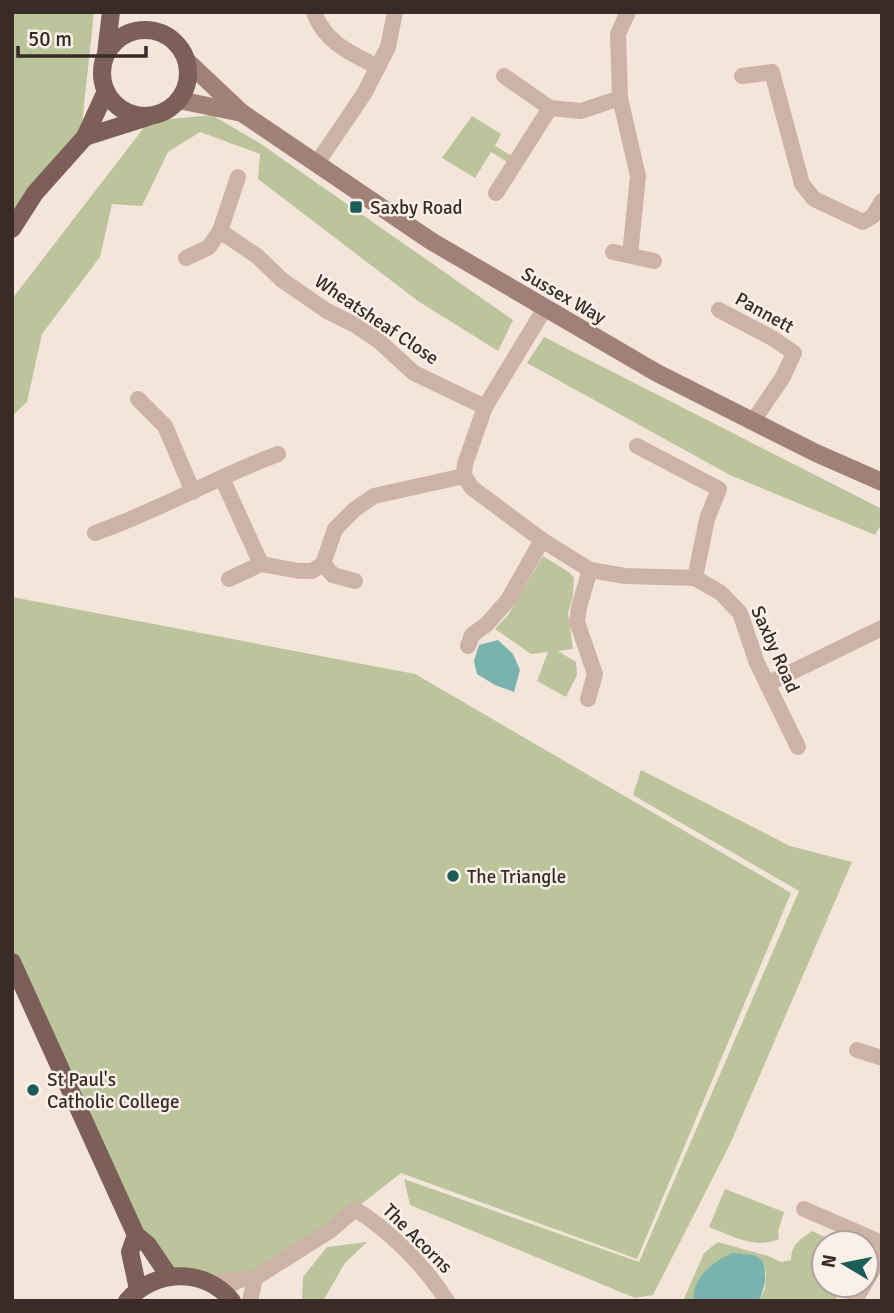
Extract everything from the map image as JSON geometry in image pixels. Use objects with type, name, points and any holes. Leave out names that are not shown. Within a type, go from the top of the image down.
[{"type":"main road","points":[[111,12],[102,66],[106,91],[113,102],[123,110],[149,116]]},
{"type":"main road","points":[[134,12],[147,29]]},
{"type":"main road","points":[[85,137],[171,108],[186,89],[188,62],[173,39],[161,32],[135,30],[123,35],[106,53]]},
{"type":"main road","points":[[12,229],[35,194],[85,137],[106,91]]},
{"type":"main road","points":[[12,962],[136,1235],[148,1245],[169,1276]]},
{"type":"main road","points":[[133,1295],[130,1252],[136,1235]]},
{"type":"main road","points":[[133,1295],[153,1281],[169,1276],[191,1276],[211,1283],[232,1301]]},
{"type":"street","points":[[314,12],[319,26],[335,44],[378,67]]},
{"type":"street","points":[[317,163],[364,94],[378,67],[388,47],[395,12]]},
{"type":"street","points":[[628,12],[618,34],[620,98],[638,176],[630,254]]},
{"type":"street","name":"Sussex Way","points":[[188,62],[242,113],[431,241],[657,373],[882,482]]},
{"type":"street","points":[[742,76],[772,72],[802,184],[814,199],[863,222],[873,216],[882,201]]},
{"type":"street","points":[[504,76],[550,108],[581,111],[620,98]]},
{"type":"street","name":"Sussex Way","points":[[179,100],[242,113]]},
{"type":"street","points":[[496,193],[550,108]]},
{"type":"street","points":[[186,258],[208,247],[219,231],[238,177]]},
{"type":"street","name":"Wheatsheaf Close","points":[[219,231],[257,256],[282,280],[380,342],[414,373],[485,407]]},
{"type":"street","points":[[613,252],[654,261]]},
{"type":"street","points":[[545,308],[485,407],[465,464],[464,476],[472,488],[542,540],[590,570],[625,576],[695,578],[706,519],[719,489],[637,446]]},
{"type":"street","name":"Pannett","points":[[719,310],[774,339],[794,353],[783,377],[753,421]]},
{"type":"street","points":[[138,398],[165,426],[193,492]]},
{"type":"street","points":[[95,533],[278,454]]},
{"type":"street","points":[[229,579],[261,564],[312,571],[323,564],[335,529],[355,509],[374,496],[464,476]]},
{"type":"street","points":[[222,478],[261,564]]},
{"type":"street","points":[[468,646],[472,635],[487,624],[508,600],[542,540]]},
{"type":"street","points":[[323,564],[333,575],[355,581]]},
{"type":"street","points":[[588,699],[595,674],[577,622],[590,570]]},
{"type":"street","name":"Saxby Road","points":[[695,578],[721,593],[740,613],[757,663],[798,747]]},
{"type":"street","points":[[767,684],[882,628]]},
{"type":"street","points":[[857,1049],[882,1058]]},
{"type":"street","name":"The Acorns","points":[[255,1278],[331,1230],[355,1209],[372,1219],[416,1261],[447,1301]]},
{"type":"street","points":[[804,1209],[882,1243]]},
{"type":"street","points":[[211,1283],[255,1278],[250,1301]]},
{"type":"green space","points":[[12,12],[94,12],[81,133],[12,225]]},
{"type":"green space","points":[[212,115],[261,144],[513,320],[498,351],[418,301],[258,179],[260,154],[200,132],[168,152],[142,206],[112,204],[100,257],[42,334],[27,402],[12,416],[12,299],[149,121]]},
{"type":"green space","points":[[472,116],[501,134],[495,146],[517,159],[512,165],[491,152],[475,178],[442,158]]},
{"type":"green space","points":[[544,337],[882,509],[882,523],[875,535],[730,475],[527,363]]},
{"type":"green space","points":[[543,556],[574,578],[568,613],[573,649],[558,651],[576,662],[577,675],[566,697],[537,681],[548,652],[531,654],[495,629],[508,615]]},
{"type":"green space","points":[[12,597],[415,674],[791,893],[637,1259],[401,1173],[355,1209],[229,1296],[169,1276],[148,1245],[12,963]]},
{"type":"green space","points":[[641,770],[790,846],[852,862],[730,1144],[653,1295],[635,1298],[410,1205],[404,1179],[639,1262],[799,891],[633,795]]},
{"type":"green space","points":[[725,1189],[784,1212],[778,1232],[779,1239],[752,1242],[709,1227]]},
{"type":"green space","points":[[810,1232],[810,1299],[836,1299],[835,1301],[758,1301],[765,1289],[766,1271],[693,1294],[693,1301],[683,1301],[704,1253],[718,1242],[781,1262],[791,1260],[800,1240]]},
{"type":"green space","points":[[367,1242],[345,1263],[323,1301],[302,1301],[303,1277],[327,1247]]},
{"type":"water","points":[[498,640],[513,654],[520,670],[514,692],[477,674],[474,661],[479,645]]},
{"type":"water","points":[[732,1253],[753,1255],[762,1260],[765,1281],[758,1301],[693,1301],[696,1285],[705,1271]]},
{"type":"place","name":"Saxby Road","points":[[356,207]]},
{"type":"place","name":"The Triangle","points":[[453,876]]},
{"type":"place","name":"St Paul's Catholic College","points":[[33,1090]]}]
